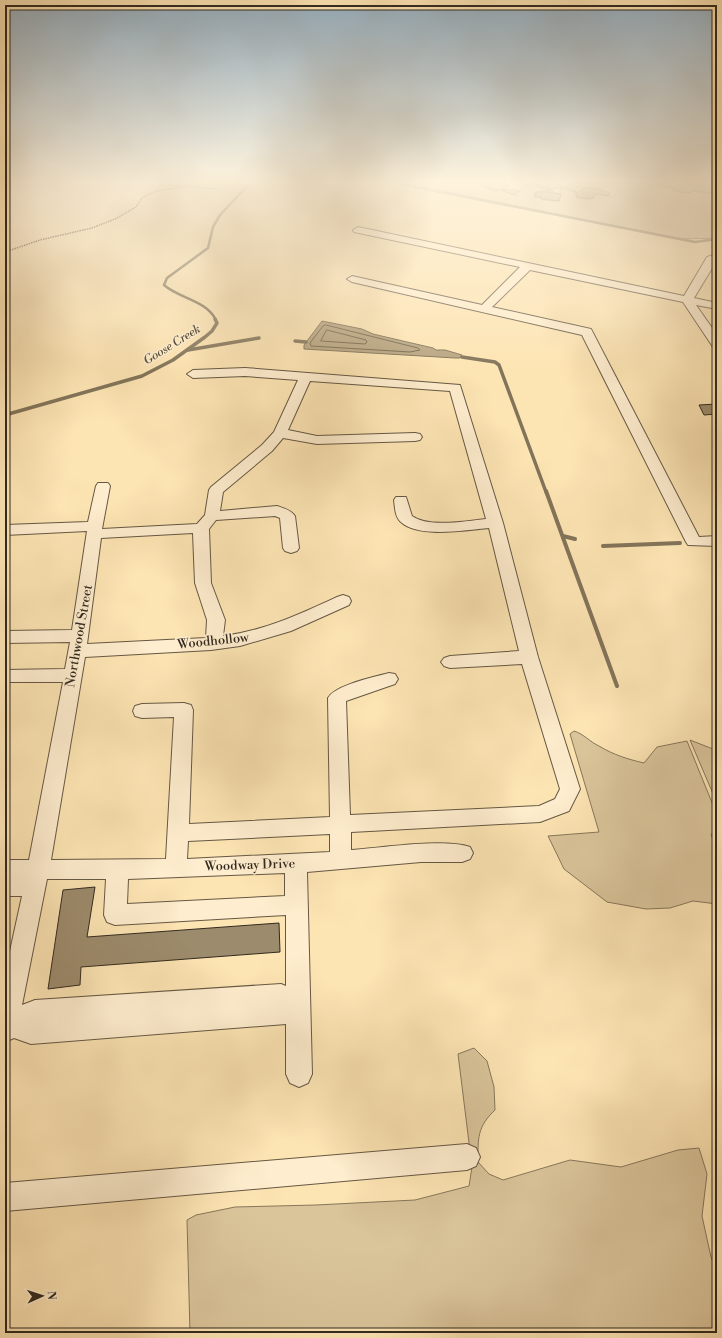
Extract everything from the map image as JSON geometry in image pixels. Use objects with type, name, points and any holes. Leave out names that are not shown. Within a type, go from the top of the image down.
[{"type":"street","points":[[430,245],[717,306]]},
{"type":"street","points":[[688,300],[711,259],[717,257]]},
{"type":"street","points":[[485,308],[527,266]]},
{"type":"street","points":[[352,279],[587,332],[694,542],[717,541]]},
{"type":"street","points":[[688,300],[717,344]]},
{"type":"street","points":[[178,833],[540,814],[562,805],[570,789],[529,657],[495,523],[455,388],[245,372],[193,374]]},
{"type":"street","points":[[214,643],[216,620],[203,583],[201,528],[212,516],[216,490],[267,448],[280,433],[306,376]]},
{"type":"street","points":[[280,433],[317,440],[415,437]]},
{"type":"street","name":"Northwood Street","points":[[6,1027],[36,879],[78,644],[103,486]]},
{"type":"street","points":[[401,500],[405,518],[408,522],[423,527],[495,523]]},
{"type":"street","points":[[212,516],[277,511],[287,516],[291,548]]},
{"type":"street","points":[[5,530],[201,528]]},
{"type":"street","name":"Woodhollow","points":[[5,637],[78,644],[214,643],[262,635],[285,627],[343,601]]},
{"type":"street","points":[[450,662],[529,657]]},
{"type":"street","points":[[5,676],[72,675]]},
{"type":"street","points":[[341,861],[337,698],[349,692],[389,679]]},
{"type":"street","points":[[142,710],[184,710],[176,867]]},
{"type":"street","name":"Woodway Drive","points":[[36,879],[118,870],[296,864],[421,853],[462,853]]},
{"type":"street","points":[[296,864],[299,1074]]},
{"type":"street","points":[[5,869],[36,879]]},
{"type":"street","points":[[118,870],[115,915],[296,904]]},
{"type":"street","points":[[5,887],[36,879]]},
{"type":"street","points":[[6,1027],[31,1032],[282,1014],[298,1003]]},
{"type":"street","points":[[5,1197],[467,1157]]},
{"type":"path","points":[[5,252],[24,245]]},
{"type":"shaded area","points":[[574,731],[610,752],[644,763],[657,747],[687,741],[717,815],[717,832],[711,834],[717,853],[717,904],[693,901],[670,908],[646,909],[607,902],[564,869],[548,836],[599,832],[570,734]]},
{"type":"shaded area","points":[[690,740],[713,749],[717,758],[717,803]]},
{"type":"shaded area","points":[[474,1048],[487,1061],[494,1087],[495,1110],[489,1116],[482,1128],[478,1146],[478,1162],[489,1174],[503,1180],[570,1160],[621,1167],[678,1150],[699,1148],[707,1174],[702,1216],[711,1257],[717,1272],[717,1333],[190,1333],[187,1220],[196,1215],[235,1207],[415,1200],[469,1186],[472,1167],[458,1054]]},
{"type":"water","points":[[322,321],[362,329],[373,334],[462,355],[460,358],[455,358],[304,349],[304,345]]},
{"type":"building","points":[[717,404],[717,414],[704,415],[699,405]]},
{"type":"building","points":[[95,887],[87,937],[279,923],[280,952],[81,967],[80,985],[48,989],[63,890]]},
{"type":"waterway","name":"Goose Creek","points":[[209,245],[208,248],[167,278],[164,285],[177,294],[206,308],[212,313],[216,320]]},
{"type":"waterway","name":"Goose Creek","points":[[5,415],[142,376],[173,360],[205,337],[212,331],[217,323],[215,319]]},
{"type":"waterway","points":[[188,350],[259,338]]},
{"type":"waterway","points":[[295,341],[306,342]]},
{"type":"waterway","points":[[462,357],[495,362],[499,365],[546,492]]},
{"type":"waterway","points":[[546,491],[617,686]]},
{"type":"waterway","points":[[563,536],[575,539]]},
{"type":"waterway","points":[[603,546],[680,543]]}]
